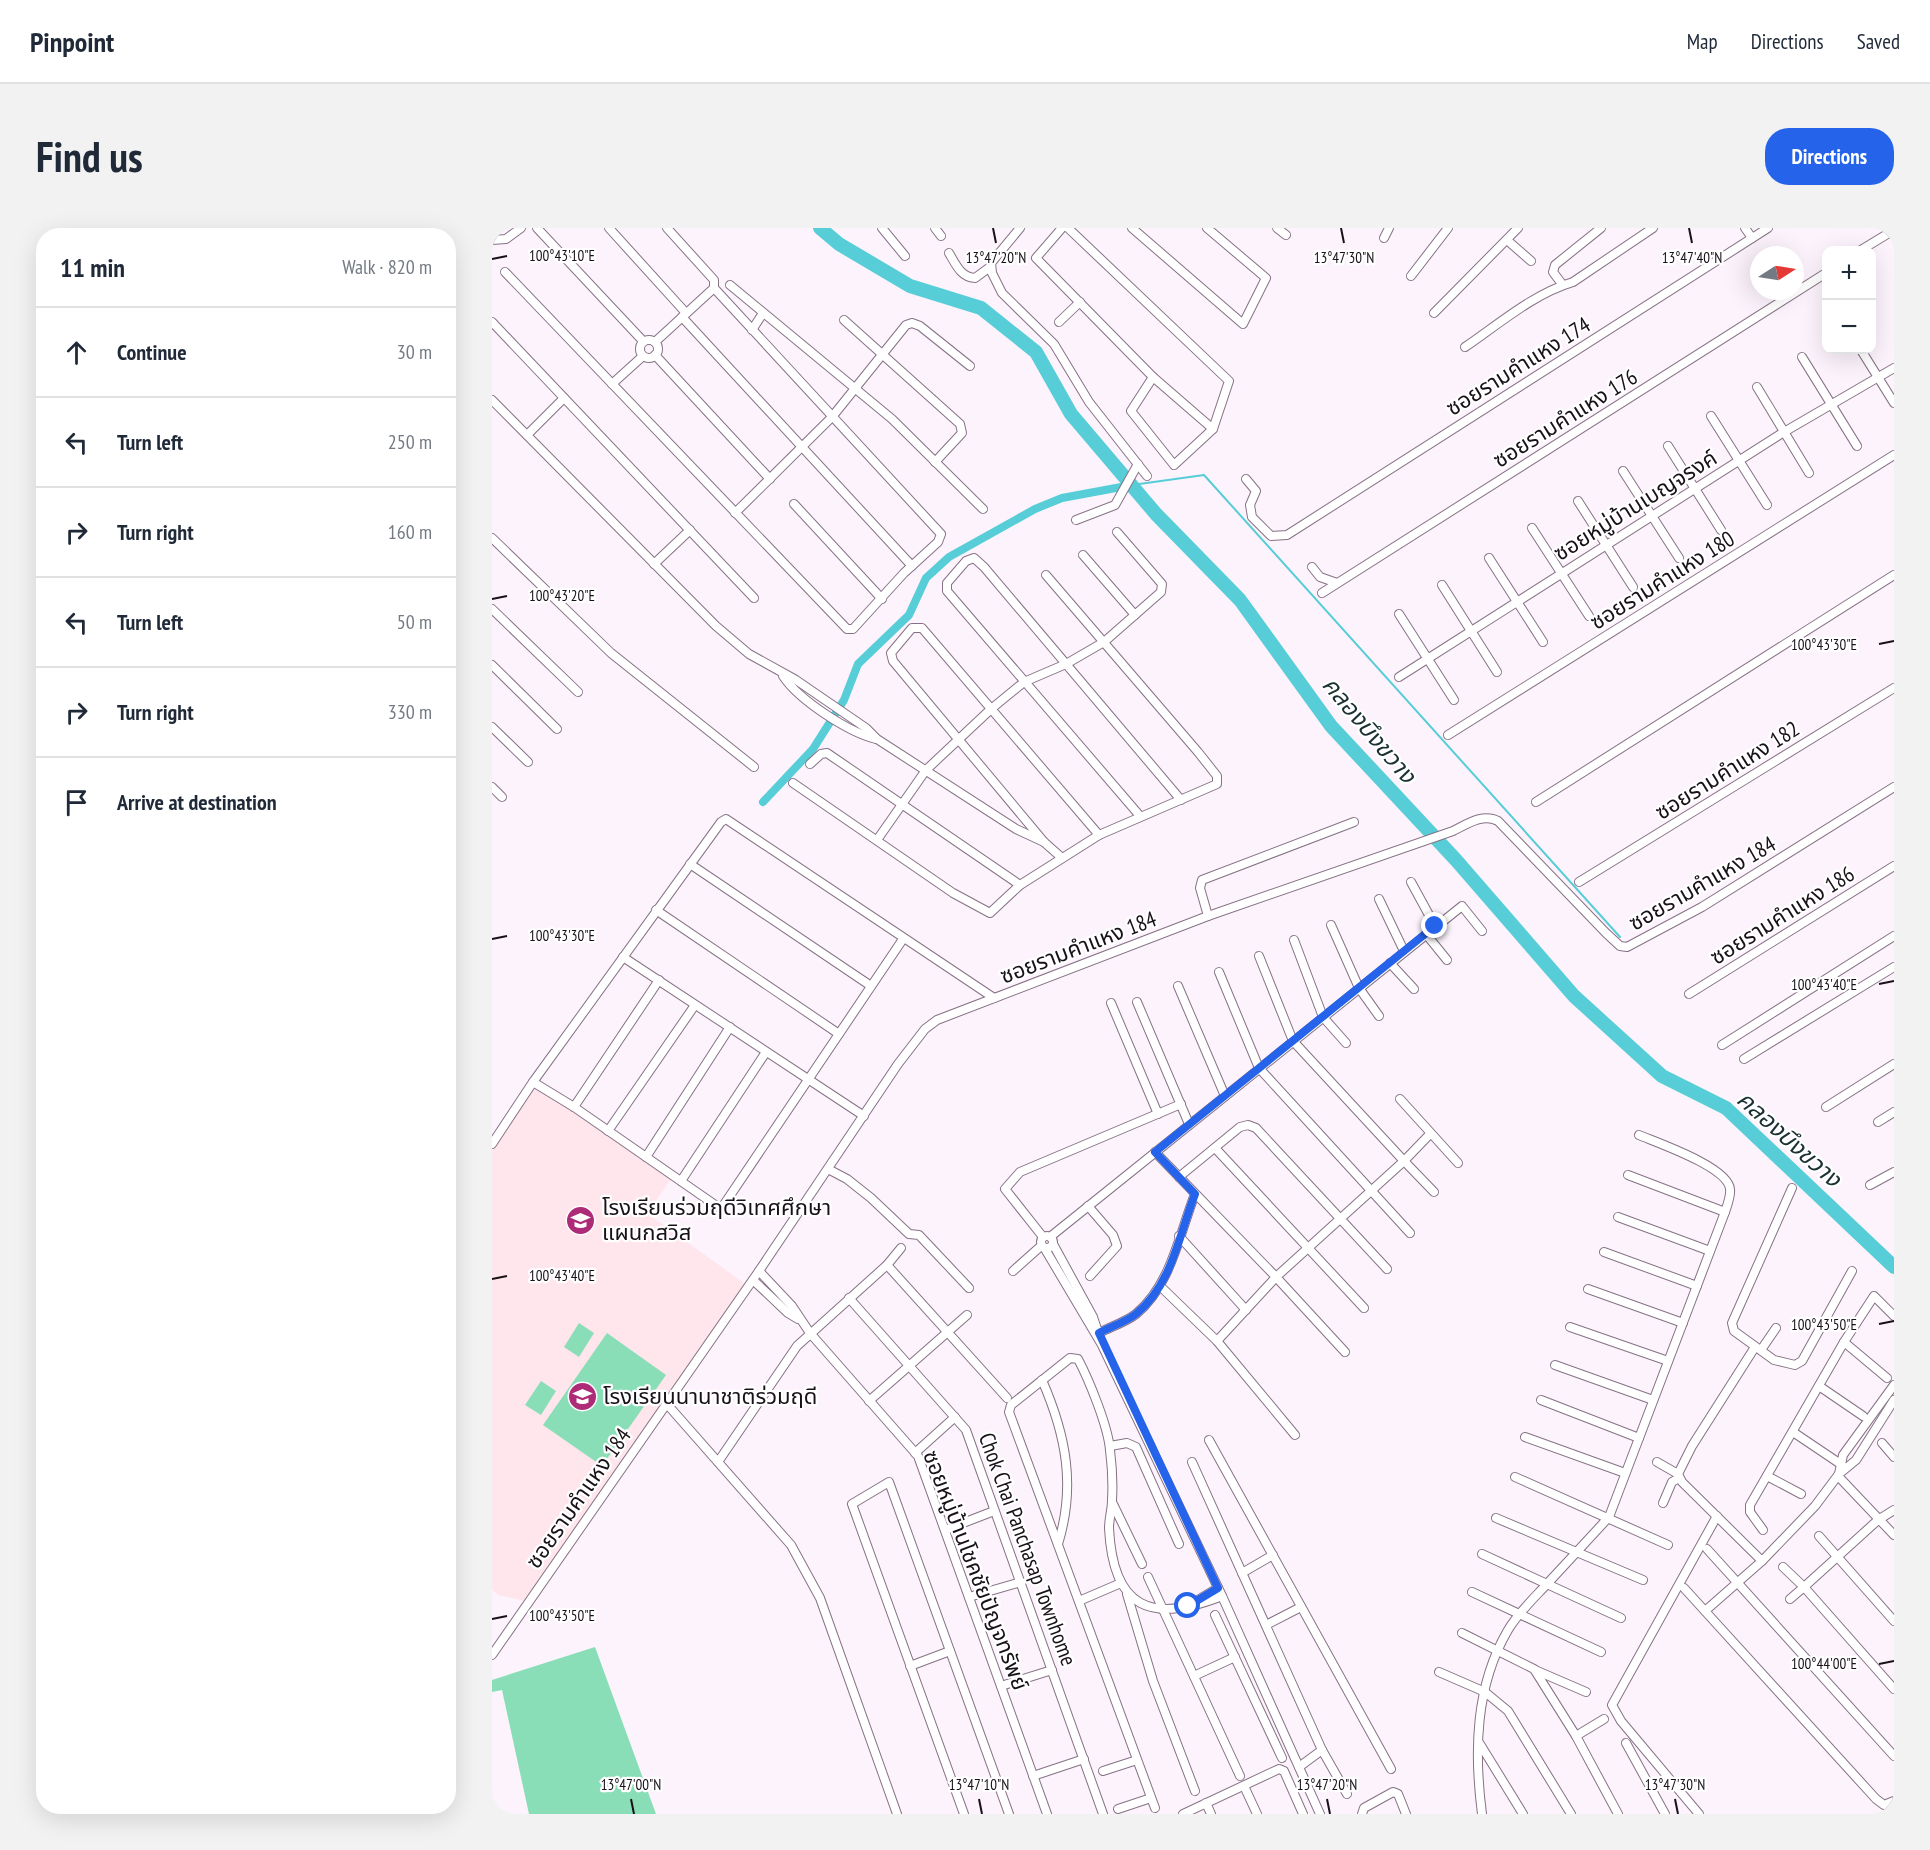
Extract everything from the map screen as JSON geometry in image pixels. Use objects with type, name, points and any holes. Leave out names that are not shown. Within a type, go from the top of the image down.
[{"type":"street","points":[[492,240],[506,239],[521,228]]},
{"type":"street","points":[[537,228],[643,342]]},
{"type":"street","points":[[609,228],[802,449],[912,566]]},
{"type":"street","points":[[505,272],[847,629],[856,627],[912,566],[938,542],[940,534],[714,288],[714,280],[667,228]]},
{"type":"street","points":[[882,228],[905,256]]},
{"type":"street","points":[[935,228],[941,236]]},
{"type":"street","points":[[949,253],[958,268],[968,277],[975,278],[990,267],[994,258],[1020,228]]},
{"type":"street","points":[[1062,228],[1035,258],[1153,377],[1213,429]]},
{"type":"street","points":[[1068,228],[1229,381],[1213,429],[1174,465],[1131,411],[1153,377]]},
{"type":"street","points":[[1132,228],[1243,324],[1266,278],[1207,228]]},
{"type":"street","points":[[1277,228],[1286,235]]},
{"type":"street","points":[[1384,238],[1389,228]]},
{"type":"street","points":[[1412,276],[1448,228]]},
{"type":"street","points":[[1434,313],[1518,228]]},
{"type":"street","points":[[1562,284],[1553,272],[1555,265],[1602,228]]},
{"type":"street","points":[[1465,347],[1537,297],[1562,284],[1573,282],[1653,228]]},
{"type":"street","points":[[1745,228],[1752,238]]},
{"type":"street","name":"ซอยรามคำแหง 174","points":[[1246,479],[1256,491],[1250,505],[1256,522],[1271,536],[1287,536],[1768,228]]},
{"type":"street","points":[[1868,246],[1894,230]]},
{"type":"street","points":[[1507,240],[1532,261]]},
{"type":"street","points":[[990,267],[1002,293],[1054,344],[1089,402],[1147,476]]},
{"type":"street","name":"ซอยรามคำแหง 176","points":[[1322,593],[1822,276]]},
{"type":"street","points":[[730,285],[892,419],[982,509]]},
{"type":"street","points":[[655,342],[714,288]]},
{"type":"street","points":[[1059,322],[1080,302]]},
{"type":"street","points":[[752,330],[763,313]]},
{"type":"street","points":[[844,320],[931,395],[962,427],[962,433],[935,462]]},
{"type":"street","points":[[492,322],[754,598]]},
{"type":"street","points":[[735,513],[832,417],[906,325],[912,323],[921,326],[970,366]]},
{"type":"street","points":[[649,340],[655,342],[658,349],[655,355],[649,358],[643,356],[639,349],[643,342],[649,340]]},
{"type":"street","points":[[1864,354],[1894,403]]},
{"type":"street","points":[[655,355],[770,479]]},
{"type":"street","points":[[612,384],[643,356]]},
{"type":"street","points":[[1802,357],[1857,446]]},
{"type":"street","name":"ซอยหมู่บ้านเบญจรงค์","points":[[1399,677],[1784,432],[1894,368]]},
{"type":"street","points":[[1757,387],[1809,473]]},
{"type":"street","points":[[527,435],[564,398]]},
{"type":"street","points":[[492,400],[716,626],[749,654],[782,675],[796,680],[866,728],[877,739],[1016,829],[1044,842]]},
{"type":"street","points":[[1711,416],[1767,505]]},
{"type":"street","points":[[1668,446],[1721,530]]},
{"type":"street","name":"ซอยรามคำแหง 180","points":[[1448,735],[1894,455]]},
{"type":"street","points":[[1076,520],[1115,505],[1138,464]]},
{"type":"street","points":[[1623,471],[1679,558]]},
{"type":"street","points":[[1578,501],[1633,587]]},
{"type":"street","points":[[794,504],[882,600]]},
{"type":"street","points":[[1532,528],[1589,616]]},
{"type":"street","points":[[654,564],[690,530]]},
{"type":"street","points":[[877,840],[926,770],[991,709],[1024,682],[1066,664],[1104,642],[1161,592],[1163,587],[1117,532]]},
{"type":"street","points":[[492,538],[611,653],[754,767]]},
{"type":"street","points":[[1083,555],[1135,615]]},
{"type":"street","points":[[1140,816],[945,588],[970,558],[977,560],[984,567],[1181,800]]},
{"type":"street","points":[[1489,558],[1543,642]]},
{"type":"street","points":[[1312,567],[1320,577],[1336,584]]},
{"type":"street","points":[[793,783],[953,893],[990,913],[1020,885],[1099,834],[1213,787],[1219,778],[1046,575]]},
{"type":"street","points":[[1536,802],[1894,575]]},
{"type":"street","points":[[1442,585],[1497,672]]},
{"type":"street","points":[[492,609],[578,692]]},
{"type":"street","points":[[1399,614],[1454,700]]},
{"type":"street","points":[[1062,858],[1044,842],[959,737],[892,661],[891,653],[912,628],[922,628],[1099,834]]},
{"type":"street","points":[[492,665],[557,729]]},
{"type":"street","points":[[782,675],[792,689],[861,736],[877,739]]},
{"type":"street","name":"ซอยรามคำแหง 182","points":[[1579,882],[1894,688]]},
{"type":"street","points":[[492,727],[528,762]]},
{"type":"street","points":[[810,764],[821,754],[827,753],[1020,885]]},
{"type":"street","points":[[492,787],[502,797]]},
{"type":"street","name":"ซอยรามคำแหง 184","points":[[492,1655],[753,1280],[864,1116],[925,1029],[937,1020],[1208,916],[1453,831],[1482,818],[1491,817],[1498,821],[1606,933],[1620,946],[1627,947],[1702,907],[1894,787]]},
{"type":"street","points":[[492,1144],[533,1082],[721,822],[730,820],[903,939],[994,998]]},
{"type":"street","points":[[1208,916],[1200,888],[1202,880],[1354,822]]},
{"type":"street","points":[[690,864],[871,986]]},
{"type":"street","name":"ซอยรามคำแหง 186","points":[[1689,994],[1894,866]]},
{"type":"street","points":[[1411,882],[1435,926]]},
{"type":"street","points":[[1378,899],[1404,951]]},
{"type":"street","points":[[1013,1271],[1088,1206],[1462,906],[1482,931]]},
{"type":"street","points":[[656,910],[839,1034]]},
{"type":"street","points":[[1331,925],[1359,988],[1379,1016]]},
{"type":"street","points":[[1425,934],[1447,960]]},
{"type":"street","points":[[1722,1045],[1894,936]]},
{"type":"street","points":[[533,1082],[574,1107],[721,1209],[903,939]]},
{"type":"street","points":[[1294,940],[1323,1017],[1346,1043]]},
{"type":"street","points":[[1259,956],[1293,1041],[1434,1192]]},
{"type":"street","points":[[623,957],[864,1116]]},
{"type":"street","points":[[1390,963],[1414,989]]},
{"type":"street","points":[[1744,1059],[1894,967]]},
{"type":"street","points":[[1219,972],[1259,1068],[1410,1233]]},
{"type":"street","points":[[574,1107],[659,980]]},
{"type":"street","points":[[1178,986],[1225,1096]]},
{"type":"street","points":[[1137,1002],[1189,1125]]},
{"type":"street","points":[[1112,1003],[1158,1114]]},
{"type":"street","points":[[608,1131],[696,1005]]},
{"type":"street","points":[[646,1157],[730,1027]]},
{"type":"street","points":[[681,1181],[766,1052]]},
{"type":"street","points":[[1826,1107],[1894,1064]]},
{"type":"street","points":[[1400,1099],[1458,1163]]},
{"type":"street","points":[[1181,1104],[1020,1172],[1005,1189],[1049,1239],[1220,1592],[1320,1814]]},
{"type":"street","points":[[1878,1122],[1894,1112]]},
{"type":"street","points":[[1179,1178],[1240,1127],[1248,1125],[1256,1128],[1339,1220],[1387,1269]]},
{"type":"street","points":[[1217,1341],[1276,1277],[1404,1161],[1430,1134]]},
{"type":"street","points":[[1482,1814],[1477,1759],[1480,1744],[1479,1709],[1497,1651],[1518,1615],[1579,1552],[1609,1517],[1725,1212],[1730,1192],[1727,1183],[1703,1162],[1639,1135]]},
{"type":"street","points":[[1215,1148],[1364,1308]]},
{"type":"street","points":[[1155,1152],[1345,1352]]},
{"type":"street","points":[[828,1169],[847,1179],[871,1198],[909,1234],[919,1235],[969,1288]]},
{"type":"street","points":[[1870,1185],[1894,1172]]},
{"type":"street","points":[[1628,1174],[1725,1212]]},
{"type":"street","points":[[1792,1188],[1732,1323],[1734,1331],[1774,1360],[1788,1365],[1803,1361],[1852,1271]]},
{"type":"street","points":[[1099,1333],[1136,1315],[1160,1287],[1175,1254],[1179,1236],[1195,1194]]},
{"type":"street","points":[[1088,1206],[1113,1235],[1118,1246],[1090,1276]]},
{"type":"street","points":[[1618,1217],[1710,1251]]},
{"type":"street","points":[[1179,1236],[1246,1310]]},
{"type":"street","points":[[1043,1247],[1094,1317],[1102,1345]]},
{"type":"street","points":[[718,1462],[797,1346],[888,1264],[901,1248]]},
{"type":"street","points":[[1604,1252],[1697,1286]]},
{"type":"street","name":"Chok Chai Panchasap Townhome","points":[[888,1264],[1007,1398]]},
{"type":"street","name":"ซอยหมู่บ้านโชคชัยปัญจทรัพย์","points":[[759,1271],[792,1306],[798,1319],[915,1453],[1047,1814]]},
{"type":"street","name":"ซอยหมู่บ้านโชคชัยปัญจทรัพย์","points":[[753,1280],[788,1313],[798,1319]]},
{"type":"street","points":[[1160,1287],[1217,1341],[1294,1435]]},
{"type":"street","points":[[1588,1289],[1683,1323]]},
{"type":"street","points":[[1763,1530],[1750,1512],[1750,1505],[1844,1342],[1874,1296],[1894,1316]]},
{"type":"street","name":"Chok Chai Panchasap Townhome","points":[[849,1298],[966,1430],[1103,1814]]},
{"type":"street","points":[[869,1401],[967,1314]]},
{"type":"street","points":[[1570,1327],[1668,1361]]},
{"type":"street","points":[[1663,1503],[1672,1482],[1679,1476],[1692,1446],[1758,1348],[1776,1328]]},
{"type":"street","points":[[1844,1342],[1887,1378]]},
{"type":"street","points":[[1155,1808],[1008,1408],[1070,1358],[1078,1359],[1087,1377],[1110,1446],[1112,1502],[1109,1516],[1110,1539],[1121,1583],[1153,1681],[1195,1791]]},
{"type":"street","points":[[1556,1365],[1653,1400]]},
{"type":"street","points":[[1041,1380],[1057,1414],[1069,1469],[1066,1520],[1058,1544]]},
{"type":"street","points":[[1894,1385],[1865,1419],[1840,1464],[1839,1475],[1878,1520],[1894,1534]]},
{"type":"street","points":[[1819,1386],[1865,1419],[1876,1430]]},
{"type":"street","points":[[1541,1400],[1639,1438]]},
{"type":"street","points":[[1705,1611],[1762,1561],[1815,1506],[1839,1475],[1848,1469],[1894,1400]]},
{"type":"street","points":[[666,1403],[791,1545],[820,1598],[897,1814]]},
{"type":"street","points":[[915,1453],[956,1417]]},
{"type":"street","points":[[1793,1432],[1848,1469]]},
{"type":"street","points":[[1525,1437],[1626,1473]]},
{"type":"street","points":[[1209,1440],[1390,1768]]},
{"type":"street","points":[[1110,1446],[1127,1443],[1136,1447],[1179,1544]]},
{"type":"street","points":[[1882,1443],[1894,1457]]},
{"type":"street","points":[[1192,1462],[1323,1750],[1347,1794]]},
{"type":"street","points":[[1657,1462],[1679,1476],[1762,1561]]},
{"type":"street","points":[[1767,1476],[1801,1494]]},
{"type":"street","points":[[1515,1477],[1668,1545]]},
{"type":"street","points":[[964,1814],[852,1503],[888,1482],[1009,1814]]},
{"type":"street","points":[[1112,1502],[1142,1564]]},
{"type":"street","points":[[1790,1599],[1878,1520],[1894,1510]]},
{"type":"street","points":[[945,1530],[994,1511]]},
{"type":"street","points":[[1699,1814],[1621,1721],[1612,1705],[1717,1516]]},
{"type":"street","points":[[1496,1518],[1643,1580]]},
{"type":"street","points":[[1818,1536],[1894,1621]]},
{"type":"street","points":[[1707,1549],[1894,1756]]},
{"type":"street","points":[[1482,1554],[1621,1618]]},
{"type":"street","points":[[1242,1573],[1273,1555]]},
{"type":"street","points":[[1782,1567],[1804,1587],[1894,1689]]},
{"type":"street","points":[[1148,1577],[1239,1776]]},
{"type":"street","points":[[969,1597],[1021,1582]]},
{"type":"street","points":[[1079,1601],[1121,1583]]},
{"type":"street","points":[[1684,1588],[1876,1799],[1884,1805],[1894,1801]]},
{"type":"street","points":[[1126,1593],[1149,1608],[1163,1610],[1197,1605],[1220,1592]]},
{"type":"street","points":[[1472,1592],[1601,1652]]},
{"type":"street","points":[[1266,1625],[1301,1607]]},
{"type":"street","points":[[1215,1615],[1282,1758]]},
{"type":"street","points":[[1462,1633],[1534,1670],[1586,1692]]},
{"type":"street","points":[[910,1666],[950,1651]]},
{"type":"street","points":[[1194,1676],[1235,1658]]},
{"type":"street","points":[[1001,1686],[1052,1670]]},
{"type":"street","points":[[1534,1670],[1576,1736],[1618,1814]]},
{"type":"street","points":[[1439,1672],[1485,1692],[1508,1711],[1570,1814]]},
{"type":"street","points":[[1576,1736],[1604,1719]]},
{"type":"street","points":[[1626,1743],[1665,1814]]},
{"type":"street","points":[[1480,1744],[1523,1814]]},
{"type":"street","points":[[1299,1767],[1323,1750]]},
{"type":"street","points":[[1033,1776],[1084,1759]]},
{"type":"street","points":[[1103,1771],[1137,1760]]},
{"type":"street","points":[[1183,1814],[1282,1769],[1303,1814]]},
{"type":"street","points":[[1244,1786],[1257,1814]]},
{"type":"street","points":[[1362,1814],[1365,1809],[1393,1792],[1398,1794],[1406,1814]]},
{"type":"street","points":[[1118,1809],[1151,1798]]},
{"type":"street","points":[[1206,1803],[1211,1814]]},
{"type":"shaded area","name":"โรงเรียนนานาชาติร่วมฤดี","points":[[534,1086],[672,1178],[647,1213],[748,1286],[529,1602],[499,1595],[492,1590],[492,1150]]},
{"type":"green space","points":[[579,1323],[594,1333],[579,1357],[564,1347]]},
{"type":"green space","points":[[607,1333],[666,1375],[602,1466],[543,1425]]},
{"type":"green space","points":[[541,1381],[556,1391],[541,1415],[525,1405]]},
{"type":"green space","points":[[595,1647],[656,1814],[529,1814],[502,1690],[492,1692],[492,1680]]},
{"type":"waterway","name":"คลองบึงขวาง","points":[[820,228],[839,244],[910,286],[981,308],[1036,352],[1071,414],[1156,514],[1240,600],[1331,726],[1456,860],[1574,996],[1662,1076],[1726,1108],[1894,1267]]},
{"type":"waterway","points":[[1132,485],[1204,475],[1620,937]]},
{"type":"waterway","points":[[763,802],[813,749],[844,700],[858,664],[909,615],[926,578],[949,557],[1035,509],[1062,498],[1132,485]]},
{"type":"place","name":"โรงเรียนร่วมฤดีวิเทศศึกษา แผนกสวิส","points":[[581,1220]]},
{"type":"place","name":"โรงเรียนนานาชาติร่วมฤดี","points":[[582,1396]]},
{"type":"route","points":[[1188,1606],[1218,1588],[1102,1345],[1099,1333],[1136,1315],[1160,1287],[1175,1254],[1179,1236],[1195,1194],[1155,1152],[1435,926]]}]
